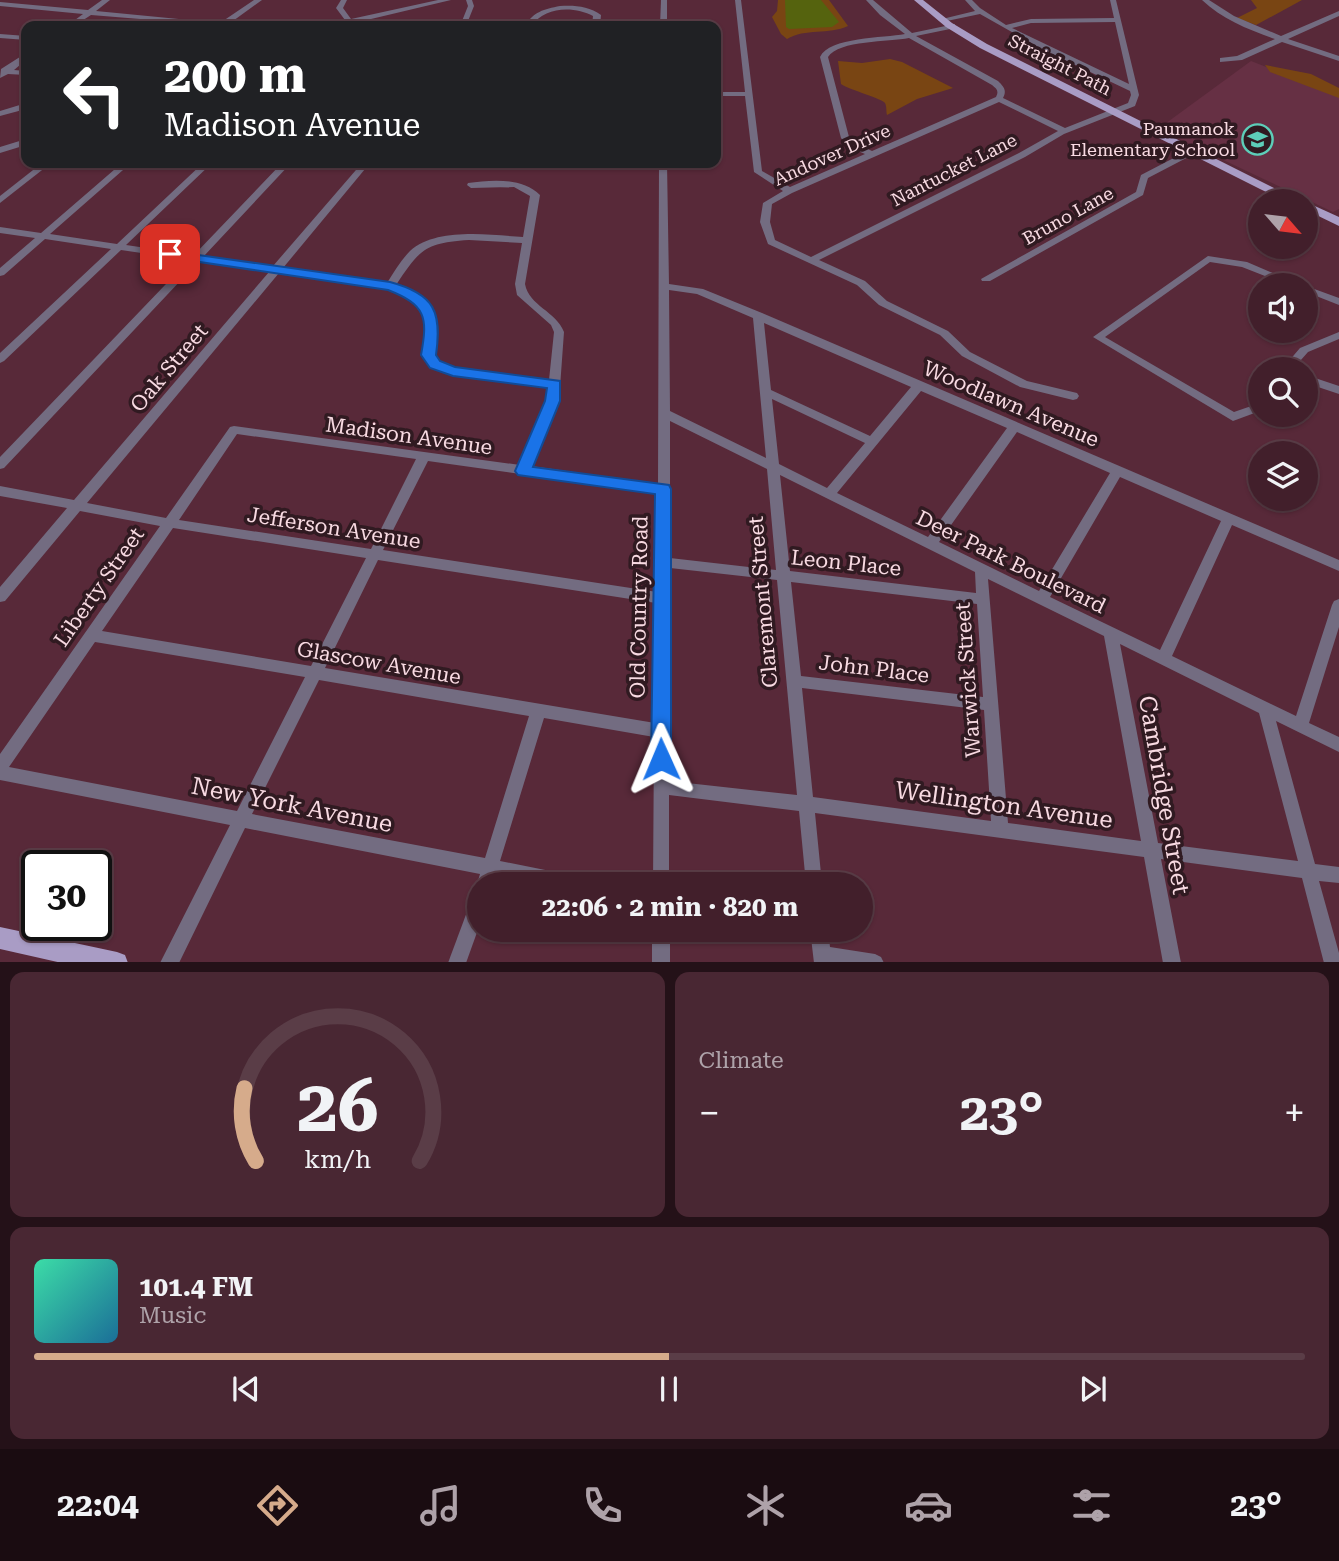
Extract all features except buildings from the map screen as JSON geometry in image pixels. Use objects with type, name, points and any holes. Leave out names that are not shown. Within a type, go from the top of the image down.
[{"type":"main road","name":"Straight Path","points":[[918,0],[952,26],[1111,111],[1269,189]]},
{"type":"main road","points":[[1318,212],[1339,222]]},
{"type":"main road","points":[[0,938],[117,962]]},
{"type":"street","points":[[77,21],[107,0]]},
{"type":"street","points":[[229,21],[259,0]]},
{"type":"street","points":[[344,0],[339,8],[348,21]]},
{"type":"street","points":[[357,21],[380,18],[421,3],[449,0]]},
{"type":"street","points":[[465,21],[471,6],[469,0]]},
{"type":"street","points":[[664,0],[664,21]]},
{"type":"street","points":[[738,0],[758,172],[789,191]]},
{"type":"street","points":[[869,0],[882,15],[910,35],[995,83],[1001,88],[999,99],[1065,131]]},
{"type":"street","points":[[968,0],[981,12],[1006,27],[1133,89]]},
{"type":"street","points":[[1111,111],[1136,100],[1113,0]]},
{"type":"street","points":[[1205,0],[1223,14],[1339,59]]},
{"type":"street","points":[[0,4],[171,21]]},
{"type":"street","points":[[530,21],[540,13],[572,7],[591,10],[597,15],[596,21]]},
{"type":"street","points":[[942,20],[981,12]]},
{"type":"street","points":[[1223,60],[1239,58],[1339,13]]},
{"type":"street","points":[[1006,27],[1031,21],[1117,20]]},
{"type":"street","points":[[873,155],[852,145],[845,138],[825,52],[838,44],[910,35],[952,26]]},
{"type":"street","points":[[0,36],[21,38]]},
{"type":"street","points":[[2,72],[21,60]]},
{"type":"street","points":[[2,72],[21,73]]},
{"type":"street","points":[[721,94],[748,94]]},
{"type":"street","name":"Andover Drive","points":[[999,99],[789,191],[768,203],[765,222],[771,242],[861,283],[883,303],[944,333],[966,354],[1024,384],[1073,396]]},
{"type":"street","points":[[0,114],[21,108]]},
{"type":"street","name":"Nantucket Lane","points":[[812,260],[1065,131],[1111,111]]},
{"type":"street","points":[[0,150],[21,144]]},
{"type":"street","name":"Bruno Lane","points":[[986,279],[1140,193],[1144,177],[1191,152]]},
{"type":"street","points":[[0,200],[41,168]]},
{"type":"street","points":[[0,273],[121,168]]},
{"type":"street","points":[[0,359],[203,168]]},
{"type":"street","points":[[0,465],[282,168]]},
{"type":"street","name":"Oak Street","points":[[0,597],[362,168]]},
{"type":"street","name":"Old Country Road","points":[[661,872],[660,731],[666,414],[663,168]]},
{"type":"street","points":[[471,185],[517,185],[529,188],[535,195],[520,284],[522,295],[556,324],[559,331],[553,401],[523,471]]},
{"type":"street","points":[[0,230],[390,286],[421,302],[430,314],[433,329],[428,355],[435,364],[453,371],[554,384]]},
{"type":"street","points":[[390,286],[411,256],[429,243],[453,239],[528,240]]},
{"type":"street","points":[[1248,411],[1233,417],[1098,337],[1208,259],[1244,264],[1266,273]]},
{"type":"street","name":"Woodlawn Avenue","points":[[665,286],[699,290],[1339,565]]},
{"type":"street","points":[[1318,294],[1339,302]]},
{"type":"street","name":"Claremont Street","points":[[758,315],[813,872]]},
{"type":"street","points":[[1298,357],[1304,350],[1339,335]]},
{"type":"street","points":[[1318,383],[1339,390]]},
{"type":"street","points":[[829,494],[919,385]]},
{"type":"street","points":[[764,391],[873,442]]},
{"type":"street","name":"Deer Park Boulevard","points":[[666,414],[1339,745]]},
{"type":"street","points":[[930,545],[1015,426]]},
{"type":"street","name":"Madison Avenue","points":[[233,430],[663,489]]},
{"type":"street","name":"Liberty Street","points":[[0,770],[233,430]]},
{"type":"street","points":[[169,962],[243,820],[423,458]]},
{"type":"street","points":[[1042,599],[1117,471]]},
{"type":"street","name":"Jefferson Avenue","points":[[0,491],[169,523],[662,598]]},
{"type":"street","points":[[1163,660],[1228,518]]},
{"type":"street","name":"Leon Place","points":[[664,562],[982,599]]},
{"type":"street","name":"Warwick Street","points":[[981,569],[1000,830]]},
{"type":"street","points":[[1300,726],[1339,605]]},
{"type":"street","name":"Glascow Avenue","points":[[91,635],[660,731]]},
{"type":"street","name":"Cambridge Street","points":[[1111,635],[1172,962]]},
{"type":"street","name":"John Place","points":[[793,681],[990,704]]},
{"type":"street","points":[[1265,709],[1333,962]]},
{"type":"street","points":[[488,872],[538,712]]},
{"type":"street","name":"New York Avenue","points":[[0,770],[243,820],[470,872]]},
{"type":"street","name":"Wellington Avenue","points":[[661,787],[1339,875]]},
{"type":"street","points":[[457,962],[467,935]]},
{"type":"street","points":[[661,942],[661,962]]},
{"type":"street","points":[[822,959],[875,962]]},
{"type":"shaded area","points":[[778,0],[829,0],[848,26],[787,39],[781,34],[772,17],[777,11]]},
{"type":"shaded area","points":[[785,0],[821,0],[839,22],[832,27],[789,29],[786,27]]},
{"type":"shaded area","points":[[1251,0],[1302,0],[1256,25],[1237,18],[1257,8]]},
{"type":"shaded area","points":[[890,59],[902,62],[953,88],[917,99],[887,115],[883,101],[841,84],[838,61],[862,63]]},
{"type":"shaded area","name":"Paumanok Elementary School","points":[[1251,61],[1339,96],[1339,209],[1333,212],[1318,205],[1318,189],[1285,189],[1158,129]]},
{"type":"shaded area","points":[[1265,65],[1311,74],[1339,88],[1339,98],[1270,72]]},
{"type":"place","name":"Paumanok Elementary School","points":[[1258,139]]},
{"type":"route","points":[[170,254],[390,286],[404,292],[421,302],[430,314],[433,329],[428,355],[435,364],[453,371],[554,384],[553,401],[523,471],[663,489],[661,759]]}]
